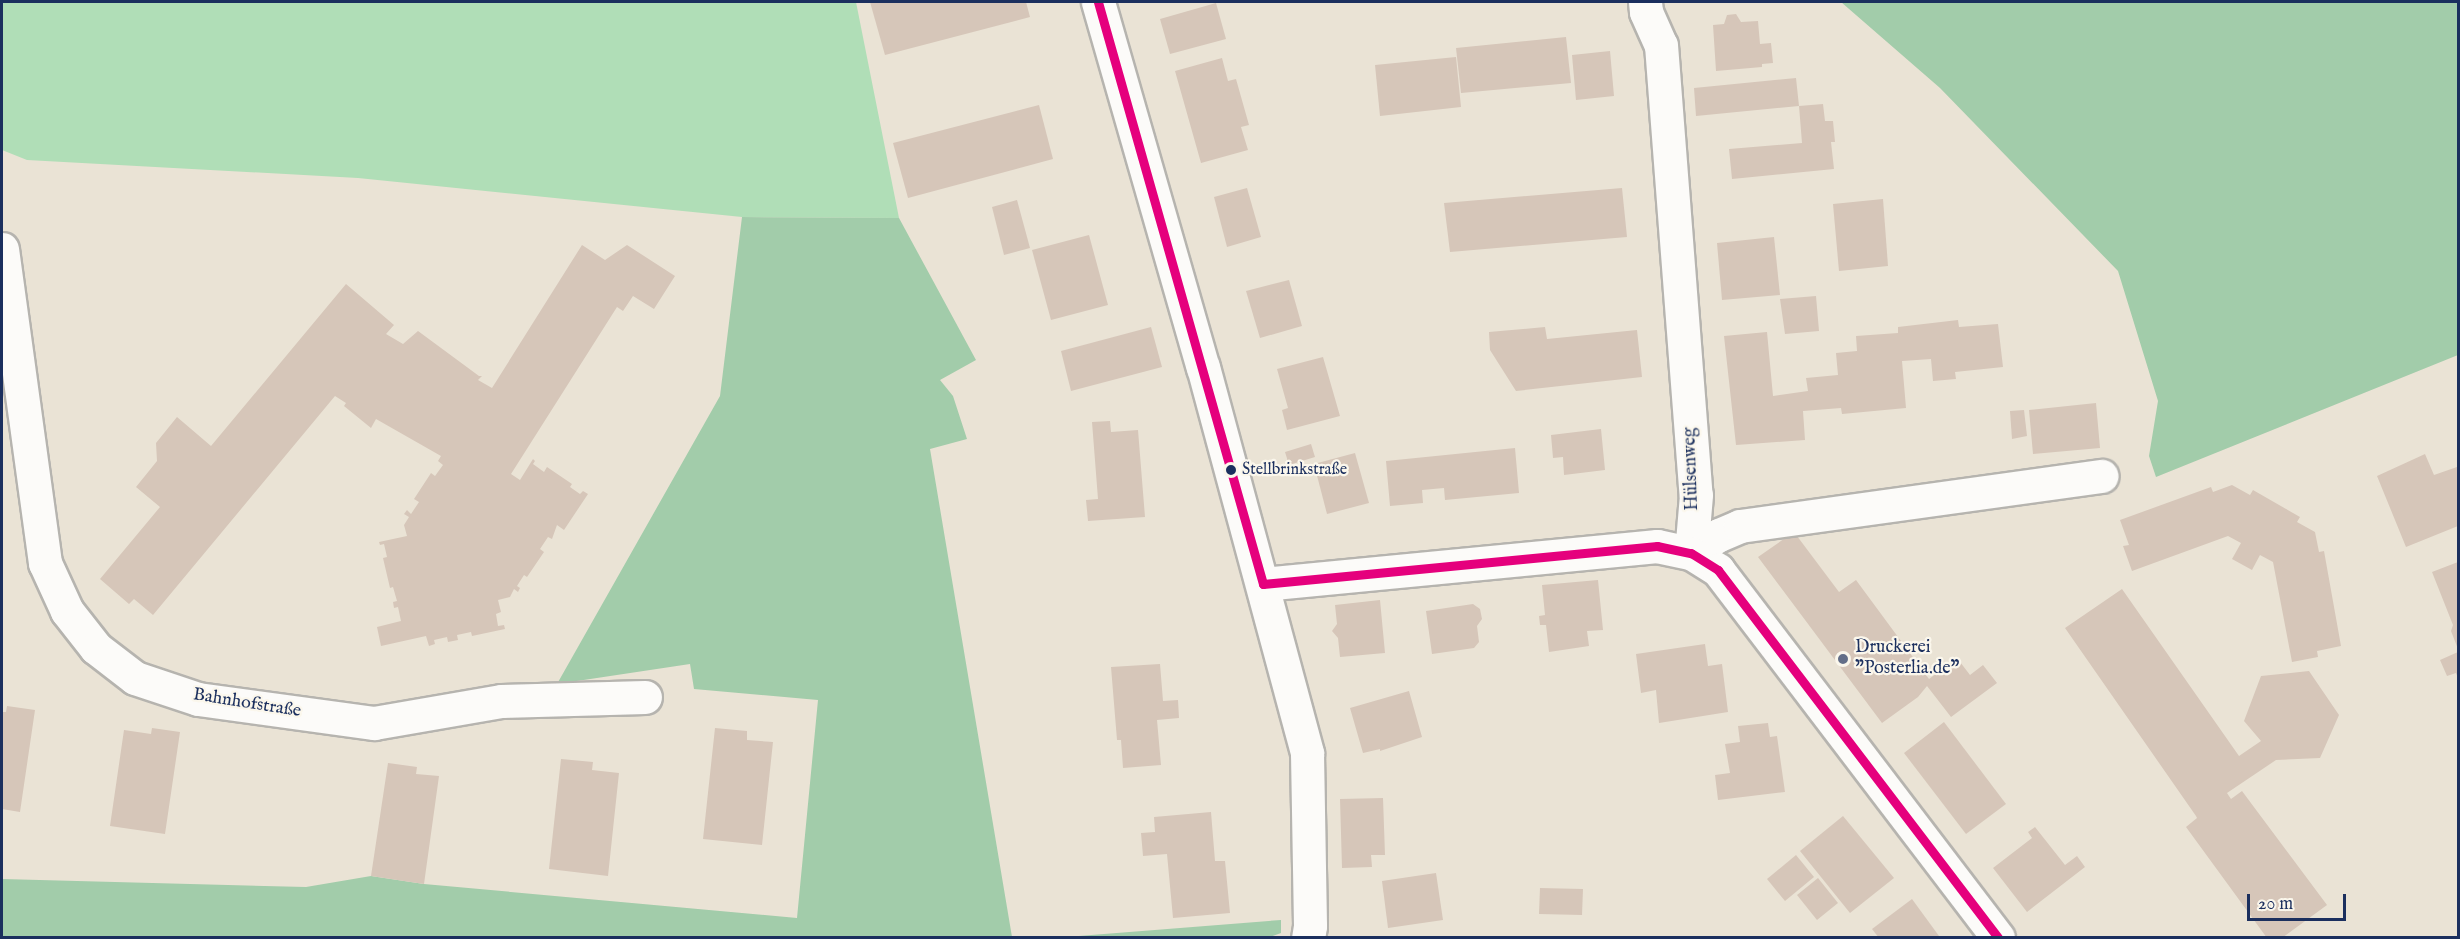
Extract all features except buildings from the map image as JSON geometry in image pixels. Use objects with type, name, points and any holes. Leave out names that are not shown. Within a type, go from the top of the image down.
[{"type":"street","points":[[1098,2],[1263,584],[1285,677],[1308,753],[1310,926],[1308,938]]},
{"type":"street","name":"Hülsenweg","points":[[1645,2],[1646,12],[1661,45],[1696,495],[1691,553]]},
{"type":"street","name":"Bahnhofstraße","points":[[2,249],[45,563],[67,611],[96,648],[135,678],[198,699],[374,723],[501,700],[645,697]]},
{"type":"street","points":[[1691,553],[1719,535],[1740,526],[2102,476]]},
{"type":"street","points":[[1263,584],[1657,546],[1691,553],[1718,570],[1998,938]]},
{"type":"green space","points":[[2,2],[856,2],[899,218],[742,217],[358,178],[27,160],[2,150]]},
{"type":"green space","points":[[1841,2],[2458,2],[2458,355],[2156,477],[2149,456],[2158,401],[2118,271],[1940,88]]},
{"type":"green space","points":[[742,217],[899,218],[976,360],[940,380],[953,396],[967,439],[930,449],[1012,937],[2,938],[2,879],[306,887],[371,876],[424,884],[797,918],[818,700],[694,689],[690,664],[557,684],[720,396]]},
{"type":"green space","points":[[1281,920],[1281,933],[1270,937],[1066,937]]},
{"type":"transit line","points":[[1098,2],[1263,584]]},
{"type":"transit line","points":[[1263,584],[1657,546],[1691,553],[1718,570],[1998,938]]},
{"type":"place","name":"Stellbrinkstraße","points":[[1231,470]]},
{"type":"place","name":"Druckerei \"Posterlia.de\"","points":[[1843,659]]}]
